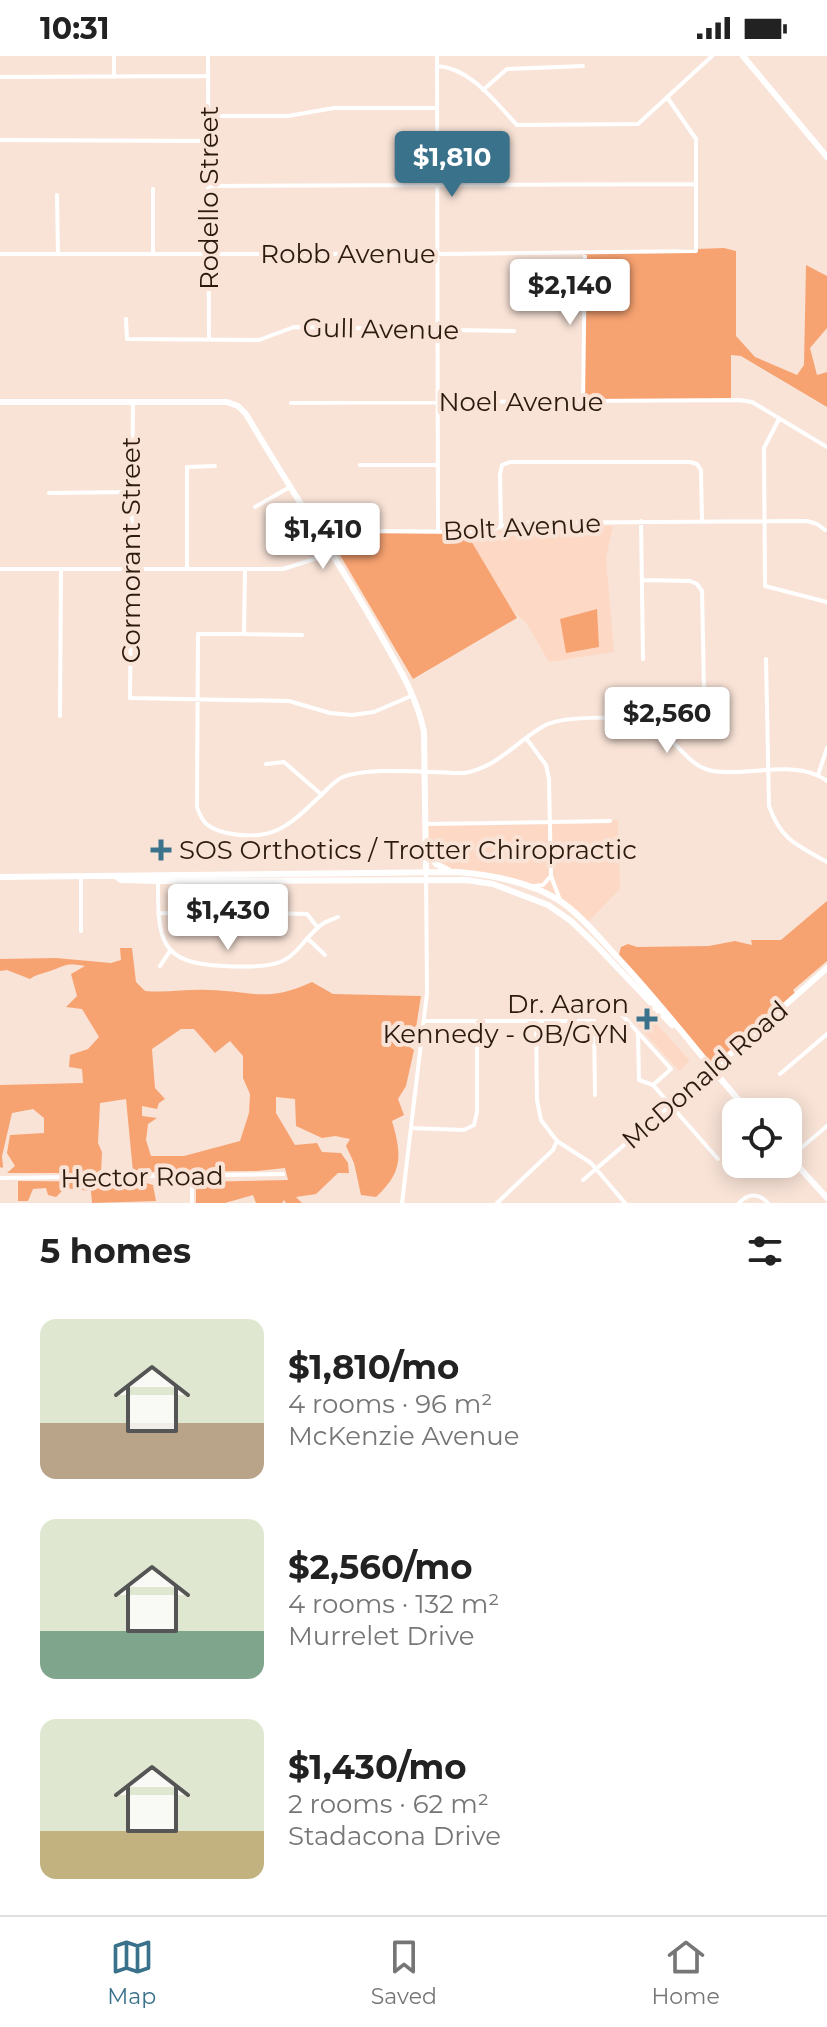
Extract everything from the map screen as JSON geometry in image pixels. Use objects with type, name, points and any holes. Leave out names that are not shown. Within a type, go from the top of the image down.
[{"type":"main road","points":[[743,56],[827,157]]},
{"type":"main road","points":[[0,402],[227,402],[238,406],[246,414],[333,553],[413,695],[424,732],[426,876]]},
{"type":"main road","points":[[426,848],[436,864],[451,872]]},
{"type":"main road","points":[[426,876],[451,872],[489,875],[526,886],[562,902],[596,932],[643,983],[737,1098]]},
{"type":"main road","points":[[1,876],[426,876],[493,884],[548,905],[571,921],[691,1044]]},
{"type":"main road","name":"McDonald Road","points":[[712,1070],[827,968]]},
{"type":"main road","points":[[802,1167],[827,1198]]},
{"type":"street","points":[[114,56],[114,77]]},
{"type":"street","name":"Rodello Street","points":[[208,56],[209,339]]},
{"type":"street","points":[[437,56],[438,532]]},
{"type":"street","points":[[437,66],[451,67],[466,75],[517,125],[638,124],[712,56]]},
{"type":"street","points":[[483,90],[507,69],[583,66]]},
{"type":"street","points":[[0,77],[208,76]]},
{"type":"street","points":[[209,186],[696,184],[696,139],[667,97]]},
{"type":"street","points":[[209,116],[288,116],[334,108],[437,108]]},
{"type":"street","points":[[0,140],[208,141]]},
{"type":"street","name":"Robb Avenue","points":[[0,254],[696,251],[696,184]]},
{"type":"street","points":[[153,189],[153,254]]},
{"type":"street","points":[[57,195],[58,254]]},
{"type":"street","points":[[583,402],[585,253]]},
{"type":"street","name":"Gull Avenue","points":[[126,319],[127,339],[259,340],[294,327],[514,331]]},
{"type":"street","name":"Noel Avenue","points":[[291,403],[739,400],[752,402],[779,419]]},
{"type":"street","name":"Cormorant Street","points":[[133,402],[132,699],[199,699]]},
{"type":"street","points":[[827,447],[779,419],[764,448],[765,586],[827,602]]},
{"type":"street","points":[[501,526],[500,474],[502,465],[510,462],[697,464],[701,470],[702,521]]},
{"type":"street","points":[[360,465],[438,465]]},
{"type":"street","points":[[187,569],[187,467],[215,466]]},
{"type":"street","points":[[255,507],[290,487]]},
{"type":"street","points":[[49,493],[132,492]]},
{"type":"street","points":[[641,521],[643,659]]},
{"type":"street","name":"Bolt Avenue","points":[[0,569],[283,569],[333,553],[374,531],[482,532],[513,523],[807,521],[825,530]]},
{"type":"street","points":[[60,716],[61,569]]},
{"type":"street","points":[[244,634],[245,569]]},
{"type":"street","points":[[642,580],[690,581],[702,591],[704,690],[694,715],[672,741]]},
{"type":"street","points":[[302,635],[198,634],[197,807],[207,826],[238,835],[269,835],[291,825],[341,779],[363,773],[479,771],[551,722],[640,720],[654,724],[698,766],[712,771],[802,771],[827,781]]},
{"type":"street","points":[[766,659],[769,806],[775,824],[792,843],[827,862]]},
{"type":"street","points":[[199,699],[289,701],[330,713],[352,715],[374,712],[413,695]]},
{"type":"street","points":[[526,738],[546,765],[551,876],[562,902]]},
{"type":"street","points":[[818,775],[827,748]]},
{"type":"street","points":[[266,764],[284,762],[322,795]]},
{"type":"street","points":[[426,824],[610,821]]},
{"type":"street","points":[[402,1203],[428,983],[426,876]]},
{"type":"street","points":[[526,886],[543,885],[551,876]]},
{"type":"street","points":[[81,877],[81,931]]},
{"type":"street","points":[[158,877],[159,929],[170,951],[183,960],[199,965],[269,965],[282,962],[318,928],[338,917]]},
{"type":"street","points":[[158,913],[204,914]]},
{"type":"street","points":[[268,913],[307,914],[318,928]]},
{"type":"street","points":[[307,938],[325,955]]},
{"type":"street","points":[[160,966],[170,951]]},
{"type":"street","points":[[623,1016],[671,1069],[653,1085]]},
{"type":"street","points":[[425,1021],[594,1021],[595,1095]]},
{"type":"street","points":[[410,1128],[469,1129],[474,1125],[477,1112],[477,1021]]},
{"type":"street","points":[[536,1021],[538,1109],[541,1120],[557,1141],[584,1156],[625,1203]]},
{"type":"street","points":[[638,1033],[637,1076],[642,1082],[653,1085],[718,1159]]},
{"type":"street","points":[[780,1074],[827,1034]]},
{"type":"street","name":"McDonald Road","points":[[583,1180],[712,1070]]},
{"type":"street","points":[[802,1145],[827,1126]]},
{"type":"street","points":[[497,1203],[553,1150],[557,1141]]},
{"type":"street","name":"Hector Road","points":[[0,1178],[283,1174]]},
{"type":"street","points":[[192,1177],[192,1203]]},
{"type":"street","points":[[739,1203],[749,1195],[763,1198],[768,1203]]},
{"type":"shaded area","points":[[724,248],[736,251],[736,336],[755,357],[797,375],[804,365],[806,265],[827,276],[827,328],[810,348],[817,375],[827,372],[827,407],[741,356],[731,355],[731,400],[583,402],[585,253]]},
{"type":"shaded area","points":[[514,526],[613,526],[606,558],[614,652],[549,662],[527,624],[514,612],[467,534],[497,532]]},
{"type":"shaded area","points":[[377,533],[467,534],[517,618],[413,679],[340,555]]},
{"type":"shaded area","points":[[597,609],[599,647],[566,653],[560,619]]},
{"type":"shaded area","points":[[618,820],[620,889],[586,924],[562,902],[516,881],[439,866],[426,848],[426,824]]},
{"type":"shaded area","points":[[827,901],[827,961],[793,990],[796,995],[712,1070],[618,958],[621,947],[628,944],[637,947],[709,946],[735,941],[752,945],[751,940],[781,940]]},
{"type":"shaded area","points":[[120,948],[132,948],[136,982],[145,991],[208,990],[271,994],[312,982],[333,994],[421,996],[415,1034],[398,1039],[414,1050],[406,1086],[398,1099],[404,1115],[392,1121],[398,1144],[398,1162],[385,1188],[376,1197],[361,1195],[354,1163],[346,1146],[350,1139],[335,1136],[322,1138],[296,1126],[295,1099],[276,1097],[276,1113],[295,1145],[317,1143],[322,1152],[341,1153],[348,1163],[349,1173],[338,1173],[316,1194],[296,1197],[302,1203],[286,1203],[284,1200],[282,1203],[256,1203],[253,1195],[225,1203],[196,1203],[196,1182],[288,1180],[285,1168],[133,1172],[126,1099],[100,1103],[98,1143],[102,1152],[101,1173],[7,1173],[15,1166],[7,1153],[10,1135],[44,1133],[44,1118],[33,1109],[12,1113],[2,1156],[3,1168],[0,1167],[0,1085],[83,1083],[82,1069],[69,1067],[70,1055],[88,1049],[99,1037],[82,1009],[66,1007],[77,996],[71,974],[85,966],[66,965],[30,979],[7,970],[0,971],[0,959],[56,958],[111,963],[121,960]],"holes":[[[181,1029],[194,1029],[215,1053],[230,1041],[243,1056],[243,1078],[250,1094],[249,1113],[240,1141],[184,1156],[151,1156],[146,1140],[148,1124],[157,1118],[142,1116],[142,1106],[157,1109],[165,1099],[155,1088],[152,1049]]]},
{"type":"shaded area","points":[[643,1008],[690,1061],[679,1071],[632,1019]]},
{"type":"shaded area","points":[[18,1181],[143,1182],[153,1185],[156,1201],[92,1203],[91,1191],[65,1188],[56,1197],[48,1195],[46,1188],[33,1189],[28,1201],[18,1201]]},
{"type":"place","name":"SOS Orthotics / Trotter Chiropractic","points":[[161,850]]},
{"type":"place","name":"Dr. Aaron Kennedy - OB/GYN","points":[[647,1019]]}]
